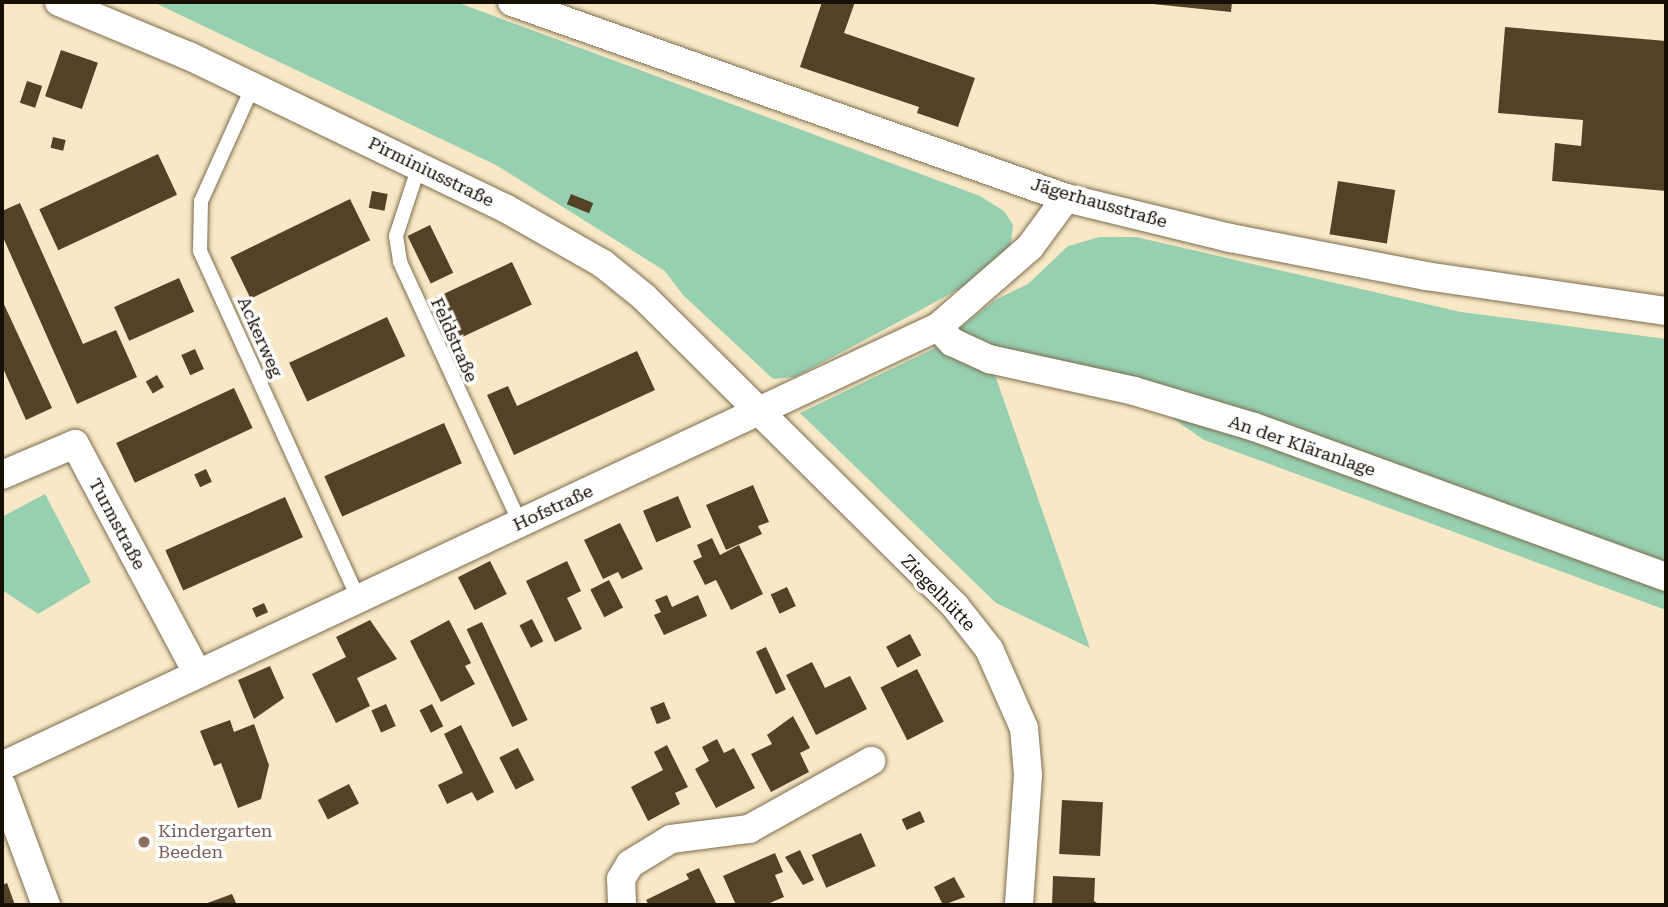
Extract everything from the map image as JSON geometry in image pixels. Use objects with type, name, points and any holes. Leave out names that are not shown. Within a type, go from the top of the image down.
[{"type":"street","name":"Pirminiusstraße","points":[[59,2],[253,86],[419,166],[602,263],[644,297],[756,414]]},
{"type":"street","name":"Jägerhausstraße","points":[[512,2],[1066,198],[1230,238],[1426,276],[1666,311]]},
{"type":"street","name":"Hofstraße","points":[[2,766],[938,327],[1014,263],[1066,198]]},
{"type":"street","name":"An der Kläranlage","points":[[938,327],[951,342],[989,359],[1134,391],[1254,427],[1666,577]]},
{"type":"street","name":"Ziegelhütte","points":[[756,414],[955,606],[1007,680],[1024,727],[1028,775],[1019,905]]},
{"type":"street","name":"Turmstraße","points":[[2,475],[75,444],[198,674]]},
{"type":"street","points":[[622,905],[621,879],[630,864],[671,839],[749,829],[871,761]]},
{"type":"street","points":[[2,786],[46,905]]},
{"type":"lane","name":"Ackerweg","points":[[253,86],[201,201],[200,251],[359,600]]},
{"type":"lane","name":"Feldstraße","points":[[419,166],[396,236],[400,262],[520,523]]},
{"type":"green space","points":[[153,2],[456,2],[980,196],[1004,211],[1013,225],[1010,250],[990,272],[917,312],[795,377],[773,379],[683,295],[665,271],[496,165]]},
{"type":"green space","points":[[1100,237],[1136,237],[1461,312],[1666,339],[1666,610],[1204,440],[1161,410],[995,375],[1090,648],[996,603],[800,413],[933,349],[995,300],[1028,284],[1068,246]]},
{"type":"green space","points":[[45,494],[91,582],[38,614],[2,590],[2,517]]},
{"type":"building","points":[[822,2],[855,2],[844,33],[975,78],[958,127],[917,113],[919,107],[800,67]]},
{"type":"building","points":[[1133,2],[1232,2],[1231,12]]},
{"type":"building","points":[[1505,27],[1666,41],[1666,191],[1552,181],[1555,143],[1581,146],[1583,120],[1498,113]]},
{"type":"building","points":[[61,50],[98,63],[82,109],[45,96]]},
{"type":"building","points":[[27,81],[42,86],[35,108],[20,103]]},
{"type":"building","points":[[53,137],[66,140],[63,151],[51,148]]},
{"type":"building","points":[[158,154],[177,195],[58,250],[39,209]]},
{"type":"building","points":[[1338,181],[1395,190],[1387,243],[1330,234]]},
{"type":"building","points":[[372,191],[388,194],[384,211],[369,208]]},
{"type":"building","points":[[571,194],[593,203],[589,213],[567,204]]},
{"type":"building","points":[[350,199],[370,240],[251,299],[230,257]]},
{"type":"building","points":[[20,203],[83,344],[116,330],[137,377],[77,404],[2,235],[2,211]]},
{"type":"building","points":[[430,225],[453,273],[431,284],[408,236]]},
{"type":"building","points":[[512,262],[532,305],[455,341],[435,298]]},
{"type":"building","points":[[179,278],[194,312],[129,341],[114,307]]},
{"type":"building","points":[[2,300],[52,408],[26,420],[2,366]]},
{"type":"building","points":[[387,317],[405,356],[307,402],[289,363]]},
{"type":"building","points":[[195,349],[204,369],[190,375],[181,355]]},
{"type":"building","points":[[637,351],[655,390],[514,455],[487,395],[508,386],[517,406]]},
{"type":"building","points":[[157,375],[164,387],[153,394],[146,382]]},
{"type":"building","points":[[234,388],[253,428],[135,483],[116,443]]},
{"type":"building","points":[[444,423],[462,463],[342,516],[324,476]]},
{"type":"building","points":[[206,469],[212,482],[200,487],[194,474]]},
{"type":"building","points":[[753,485],[769,522],[758,526],[762,534],[726,550],[706,505]]},
{"type":"building","points":[[678,496],[691,527],[656,542],[643,511]]},
{"type":"building","points":[[285,497],[303,537],[183,590],[165,550]]},
{"type":"building","points":[[620,523],[643,569],[622,579],[618,572],[603,579],[584,540]]},
{"type":"building","points":[[712,538],[720,555],[739,545],[763,594],[731,610],[716,580],[705,585],[693,561],[702,557],[697,545]]},
{"type":"building","points":[[490,561],[507,594],[475,610],[458,577]]},
{"type":"building","points":[[567,561],[581,591],[567,598],[582,629],[555,642],[526,581]]},
{"type":"building","points":[[609,580],[623,608],[604,617],[590,590]]},
{"type":"building","points":[[787,587],[796,606],[780,614],[771,595]]},
{"type":"building","points":[[667,595],[672,607],[698,595],[707,616],[664,635],[654,615],[661,612],[655,600]]},
{"type":"building","points":[[264,603],[268,612],[256,617],[252,608]]},
{"type":"building","points":[[532,619],[543,641],[531,648],[520,625]]},
{"type":"building","points":[[370,620],[397,659],[357,678],[370,706],[336,723],[312,674],[346,657],[336,637]]},
{"type":"building","points":[[449,620],[471,663],[465,666],[475,684],[441,702],[410,641]]},
{"type":"building","points":[[482,622],[528,720],[512,727],[467,629]]},
{"type":"building","points":[[910,634],[921,655],[897,668],[886,647]]},
{"type":"building","points":[[766,647],[786,690],[776,694],[756,652]]},
{"type":"building","points":[[812,662],[825,688],[850,676],[867,709],[816,735],[786,675]]},
{"type":"building","points":[[270,666],[284,698],[254,719],[238,680]]},
{"type":"building","points":[[917,669],[944,722],[907,740],[880,688]]},
{"type":"building","points":[[664,702],[671,719],[657,724],[650,708]]},
{"type":"building","points":[[386,704],[396,726],[381,732],[371,711]]},
{"type":"building","points":[[432,704],[443,726],[431,733],[420,710]]},
{"type":"building","points":[[793,716],[810,748],[800,753],[809,772],[771,792],[751,754],[772,744],[767,735]]},
{"type":"building","points":[[230,720],[234,732],[254,724],[269,765],[261,799],[238,808],[221,763],[214,766],[200,731]]},
{"type":"building","points":[[461,725],[494,792],[477,801],[472,792],[447,804],[438,785],[463,773],[444,734]]},
{"type":"building","points":[[717,739],[724,753],[734,748],[755,788],[716,808],[695,769],[709,761],[702,747]]},
{"type":"building","points":[[667,745],[688,787],[675,793],[680,804],[648,821],[631,787],[663,770],[654,752]]},
{"type":"building","points":[[518,748],[534,780],[516,790],[499,758]]},
{"type":"building","points":[[349,784],[359,804],[328,819],[318,800]]},
{"type":"building","points":[[1062,800],[1103,802],[1100,856],[1059,854]]},
{"type":"building","points":[[920,811],[925,822],[907,830],[902,819]]},
{"type":"building","points":[[861,833],[876,866],[826,888],[812,855]]},
{"type":"building","points":[[800,850],[814,880],[803,885],[785,857]]},
{"type":"building","points":[[775,853],[783,872],[775,875],[784,897],[765,905],[736,905],[723,876]]},
{"type":"building","points":[[699,868],[717,905],[649,905],[646,900],[689,879],[686,874]]},
{"type":"building","points":[[1053,876],[1095,878],[1094,901],[1100,905],[1052,905]]},
{"type":"building","points":[[954,877],[965,897],[943,905],[934,887]]},
{"type":"building","points":[[7,883],[15,905],[2,905],[2,885]]},
{"type":"building","points":[[232,894],[237,905],[202,905]]},
{"type":"place","name":"Kindergarten Beeden","points":[[144,842]]}]
